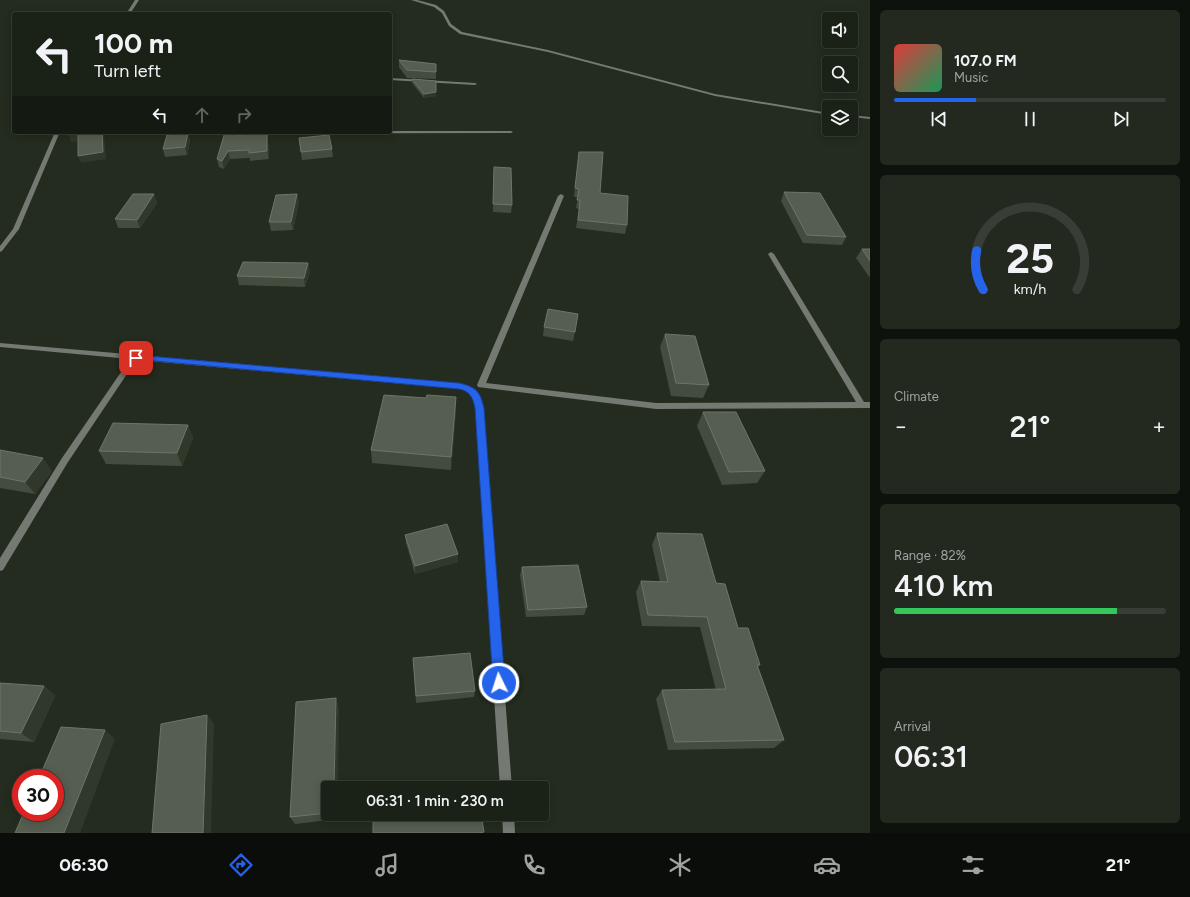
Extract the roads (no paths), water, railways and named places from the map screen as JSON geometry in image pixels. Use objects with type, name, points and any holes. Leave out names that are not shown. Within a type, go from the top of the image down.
[{"type":"street","points":[[129,12],[137,0]]},
{"type":"street","points":[[413,0],[435,6],[443,12],[450,25],[461,33],[548,51],[715,95],[822,113]]},
{"type":"street","points":[[392,79],[475,84]]},
{"type":"street","points":[[858,117],[870,118]]},
{"type":"street","points":[[392,132],[511,132]]},
{"type":"street","points":[[0,250],[16,229],[57,134]]},
{"type":"street","points":[[561,196],[482,385],[656,406],[866,405]]},
{"type":"street","points":[[771,254],[866,405]]},
{"type":"street","points":[[0,345],[468,388],[477,396],[481,424],[506,781]]},
{"type":"street","points":[[0,567],[65,460],[128,366],[136,358]]},
{"type":"street","points":[[509,821],[510,833]]}]
